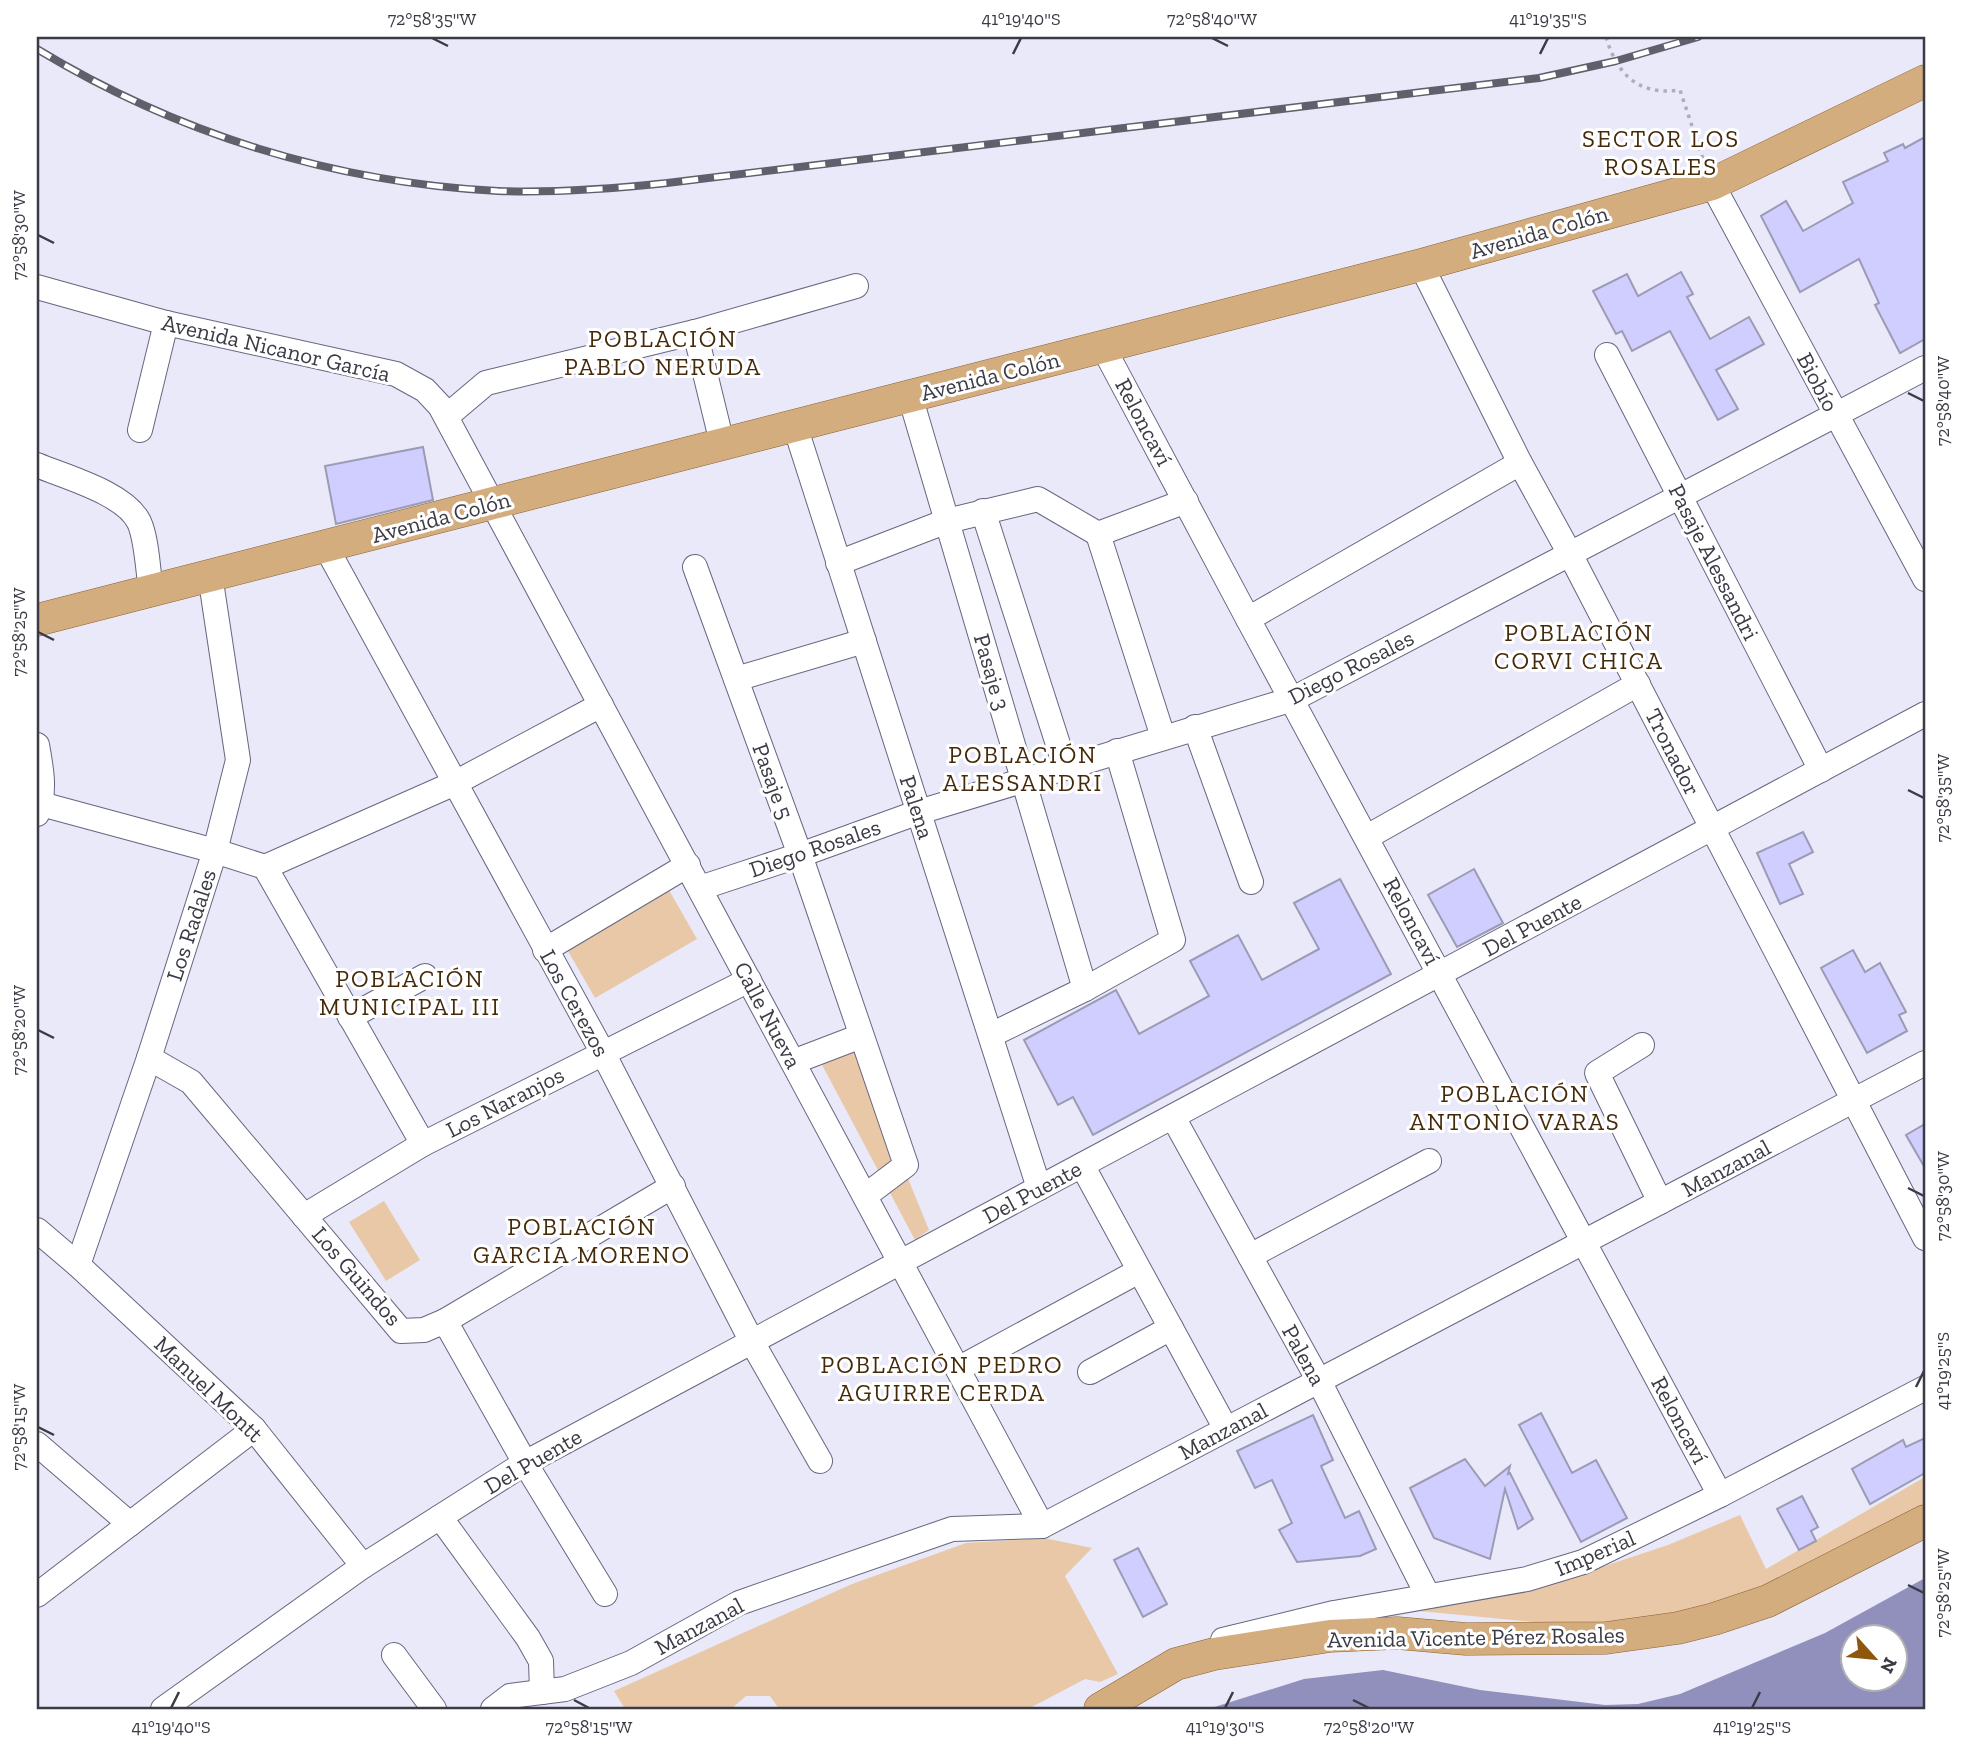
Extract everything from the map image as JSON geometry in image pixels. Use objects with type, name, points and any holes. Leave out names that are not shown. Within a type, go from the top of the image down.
[{"type":"main road","name":"Avenida Colón","points":[[37,620],[1421,265],[1712,184],[1925,80]]},
{"type":"main road","name":"Avenida Vicente Pérez Rosales","points":[[1173,1670],[1296,1642],[1363,1633],[1466,1639],[1605,1638],[1678,1628],[1741,1611],[1777,1597],[1925,1521]]},
{"type":"main road","name":"Avenida Vicente Pérez Rosales","points":[[1100,1709],[1225,1645],[1296,1642]]},
{"type":"street","name":"Biobío","points":[[1712,184],[1925,579]]},
{"type":"street","name":"Tronador","points":[[1421,265],[1520,463],[1638,684],[1925,1238]]},
{"type":"street","points":[[446,416],[486,383],[695,332],[856,286]]},
{"type":"street","name":"Avenida Nicanor García","points":[[37,287],[166,323],[396,374],[425,390],[446,416],[494,503]]},
{"type":"street","points":[[140,430],[166,323]]},
{"type":"street","points":[[695,332],[722,443]]},
{"type":"street","name":"Reloncaví","points":[[1103,347],[1720,1495]]},
{"type":"street","name":"Pasaje Alessandri","points":[[1607,355],[1821,770]]},
{"type":"street","name":"Diego Rosales","points":[[700,888],[919,811],[1195,726],[1293,699],[1925,368]]},
{"type":"street","name":"Pasaje 3","points":[[910,396],[1085,989]]},
{"type":"street","name":"Palena","points":[[795,426],[1039,1188]]},
{"type":"street","points":[[1248,619],[1520,463]]},
{"type":"street","points":[[37,465],[114,498],[134,514],[140,525],[151,591]]},
{"type":"street","points":[[838,563],[947,521],[1038,499],[1098,534],[1163,737]]},
{"type":"street","points":[[1098,534],[1186,501]]},
{"type":"street","name":"Calle Nueva","points":[[494,503],[1042,1526]]},
{"type":"street","points":[[983,511],[1065,766]]},
{"type":"street","name":"Los Cerezos","points":[[326,547],[603,1053],[752,1342],[820,1461]]},
{"type":"street","name":"Pasaje 5","points":[[695,567],[800,855],[906,1165],[865,1196]]},
{"type":"street","name":"Los Radales","points":[[78,1265],[149,1058],[215,851],[238,760],[210,575]]},
{"type":"street","points":[[736,679],[864,641]]},
{"type":"street","points":[[1367,837],[1638,684]]},
{"type":"street","points":[[37,745],[41,769],[39,809],[215,851],[265,867],[456,783],[601,705]]},
{"type":"street","name":"Del Puente","points":[[163,1709],[363,1566],[525,1463],[1925,714]]},
{"type":"street","points":[[1195,726],[1251,882]]},
{"type":"street","points":[[991,1035],[1085,989],[1173,940],[1117,751]]},
{"type":"street","points":[[545,950],[688,865]]},
{"type":"street","points":[[265,867],[423,1144]]},
{"type":"street","points":[[350,1017],[425,976]]},
{"type":"street","name":"Los Naranjos","points":[[304,1216],[423,1144],[749,980]]},
{"type":"street","points":[[793,1062],[861,1036]]},
{"type":"street","points":[[1642,1045],[1597,1073],[1660,1202]]},
{"type":"street","name":"Los Guindos","points":[[149,1058],[191,1083],[401,1331],[424,1330],[445,1321]]},
{"type":"street","name":"Manzanal","points":[[492,1709],[510,1696],[565,1689],[631,1663],[739,1602],[952,1529],[1042,1526],[1925,1063]]},
{"type":"street","name":"Palena","points":[[1173,1117],[1318,1381],[1428,1596]]},
{"type":"street","points":[[1250,1256],[1429,1161]]},
{"type":"street","points":[[1082,1166],[1226,1429]]},
{"type":"street","points":[[605,1594],[525,1463],[445,1321],[673,1186]]},
{"type":"street","name":"Manuel Montt","points":[[37,1230],[254,1429],[363,1566]]},
{"type":"street","points":[[958,1369],[1139,1271]]},
{"type":"street","points":[[1090,1372],[1171,1328]]},
{"type":"street","name":"Imperial","points":[[1225,1645],[1334,1613],[1498,1585],[1556,1571],[1608,1551],[1925,1388]]},
{"type":"street","points":[[37,1595],[254,1429]]},
{"type":"street","points":[[37,1444],[130,1524]]},
{"type":"street","points":[[440,1517],[528,1638],[541,1661],[542,1692]]},
{"type":"street","points":[[394,1655],[435,1709]]},
{"type":"path","points":[[1606,37],[1616,61],[1629,79],[1640,87],[1663,93],[1679,90],[1712,184]]},
{"type":"shaded area","points":[[666,885],[697,939],[595,998],[564,944]]},
{"type":"shaded area","points":[[861,1049],[929,1230],[915,1240],[820,1061]]},
{"type":"shaded area","points":[[384,1201],[420,1260],[386,1281],[349,1222]]},
{"type":"shaded area","points":[[1925,1477],[1925,1513],[1795,1582],[1652,1619],[1565,1625],[1419,1611],[1584,1573],[1668,1545],[1740,1515],[1766,1569]]},
{"type":"shaded area","points":[[1044,1538],[1092,1548],[1065,1576],[1118,1674],[1100,1682],[1085,1679],[1028,1709],[779,1709],[770,1696],[746,1696],[731,1709],[625,1709],[614,1691],[852,1584],[966,1543]]},
{"type":"water","points":[[1925,1578],[1925,1709],[1208,1709],[1304,1679],[1383,1670],[1480,1690],[1605,1705],[1638,1704],[1680,1694],[1840,1625],[1840,1694],[1910,1694],[1910,1624],[1841,1624]]},
{"type":"building","points":[[1925,137],[1925,339],[1900,353],[1875,305],[1879,303],[1859,259],[1800,292],[1761,216],[1786,201],[1803,231],[1853,203],[1843,182],[1888,161],[1884,153],[1903,144],[1905,148]]},
{"type":"building","points":[[1681,272],[1693,294],[1687,297],[1710,339],[1749,317],[1764,344],[1716,370],[1738,409],[1718,420],[1670,331],[1632,351],[1622,331],[1616,334],[1593,291],[1627,274],[1638,296]]},
{"type":"building","points":[[423,447],[433,500],[336,524],[325,466]]},
{"type":"building","points":[[1803,832],[1813,852],[1789,864],[1803,894],[1780,904],[1757,853]]},
{"type":"building","points":[[1474,869],[1503,923],[1457,947],[1428,895]]},
{"type":"building","points":[[1340,879],[1391,974],[1093,1135],[1073,1097],[1058,1105],[1024,1040],[1116,990],[1139,1034],[1209,996],[1190,961],[1238,935],[1262,980],[1319,949],[1294,903]]},
{"type":"building","points":[[1853,950],[1865,972],[1880,963],[1906,1012],[1899,1015],[1907,1031],[1867,1053],[1821,968]]},
{"type":"building","points":[[1925,1124],[1925,1168],[1906,1135]]},
{"type":"building","points":[[1541,1413],[1572,1473],[1596,1460],[1627,1518],[1581,1542],[1519,1425]]},
{"type":"building","points":[[1313,1415],[1333,1460],[1321,1466],[1345,1518],[1359,1511],[1376,1549],[1360,1556],[1297,1562],[1279,1530],[1292,1523],[1272,1480],[1255,1488],[1237,1451]]},
{"type":"building","points":[[1925,1438],[1925,1473],[1870,1504],[1852,1469],[1903,1440],[1906,1447]]},
{"type":"building","points":[[1465,1459],[1485,1486],[1510,1466],[1508,1474],[1510,1473],[1533,1519],[1518,1529],[1505,1489],[1490,1559],[1434,1538],[1410,1488]]},
{"type":"building","points":[[1802,1496],[1818,1527],[1811,1531],[1816,1541],[1799,1550],[1777,1509]]},
{"type":"building","points":[[1138,1548],[1167,1604],[1143,1617],[1114,1560]]},
{"type":"railway","points":[[37,49],[145,106],[201,129],[317,165],[437,186],[540,191],[667,183],[1539,78],[1616,61],[1698,37]]},
{"type":"district","name":"SECTOR LOS ROSALES","points":[[1661,152]]},
{"type":"district","name":"POBLACIÓN PABLO NERUDA","points":[[663,352]]},
{"type":"district","name":"POBLACIÓN CORVI CHICA","points":[[1579,646]]},
{"type":"district","name":"POBLACIÓN ALESSANDRI","points":[[1023,768]]},
{"type":"district","name":"POBLACIÓN MUNICIPAL III","points":[[410,992]]},
{"type":"district","name":"POBLACIÓN ANTONIO VARAS","points":[[1515,1107]]},
{"type":"district","name":"POBLACIÓN GARCIA MORENO","points":[[582,1240]]},
{"type":"district","name":"POBLACIÓN PEDRO AGUIRRE CERDA","points":[[942,1378]]}]
